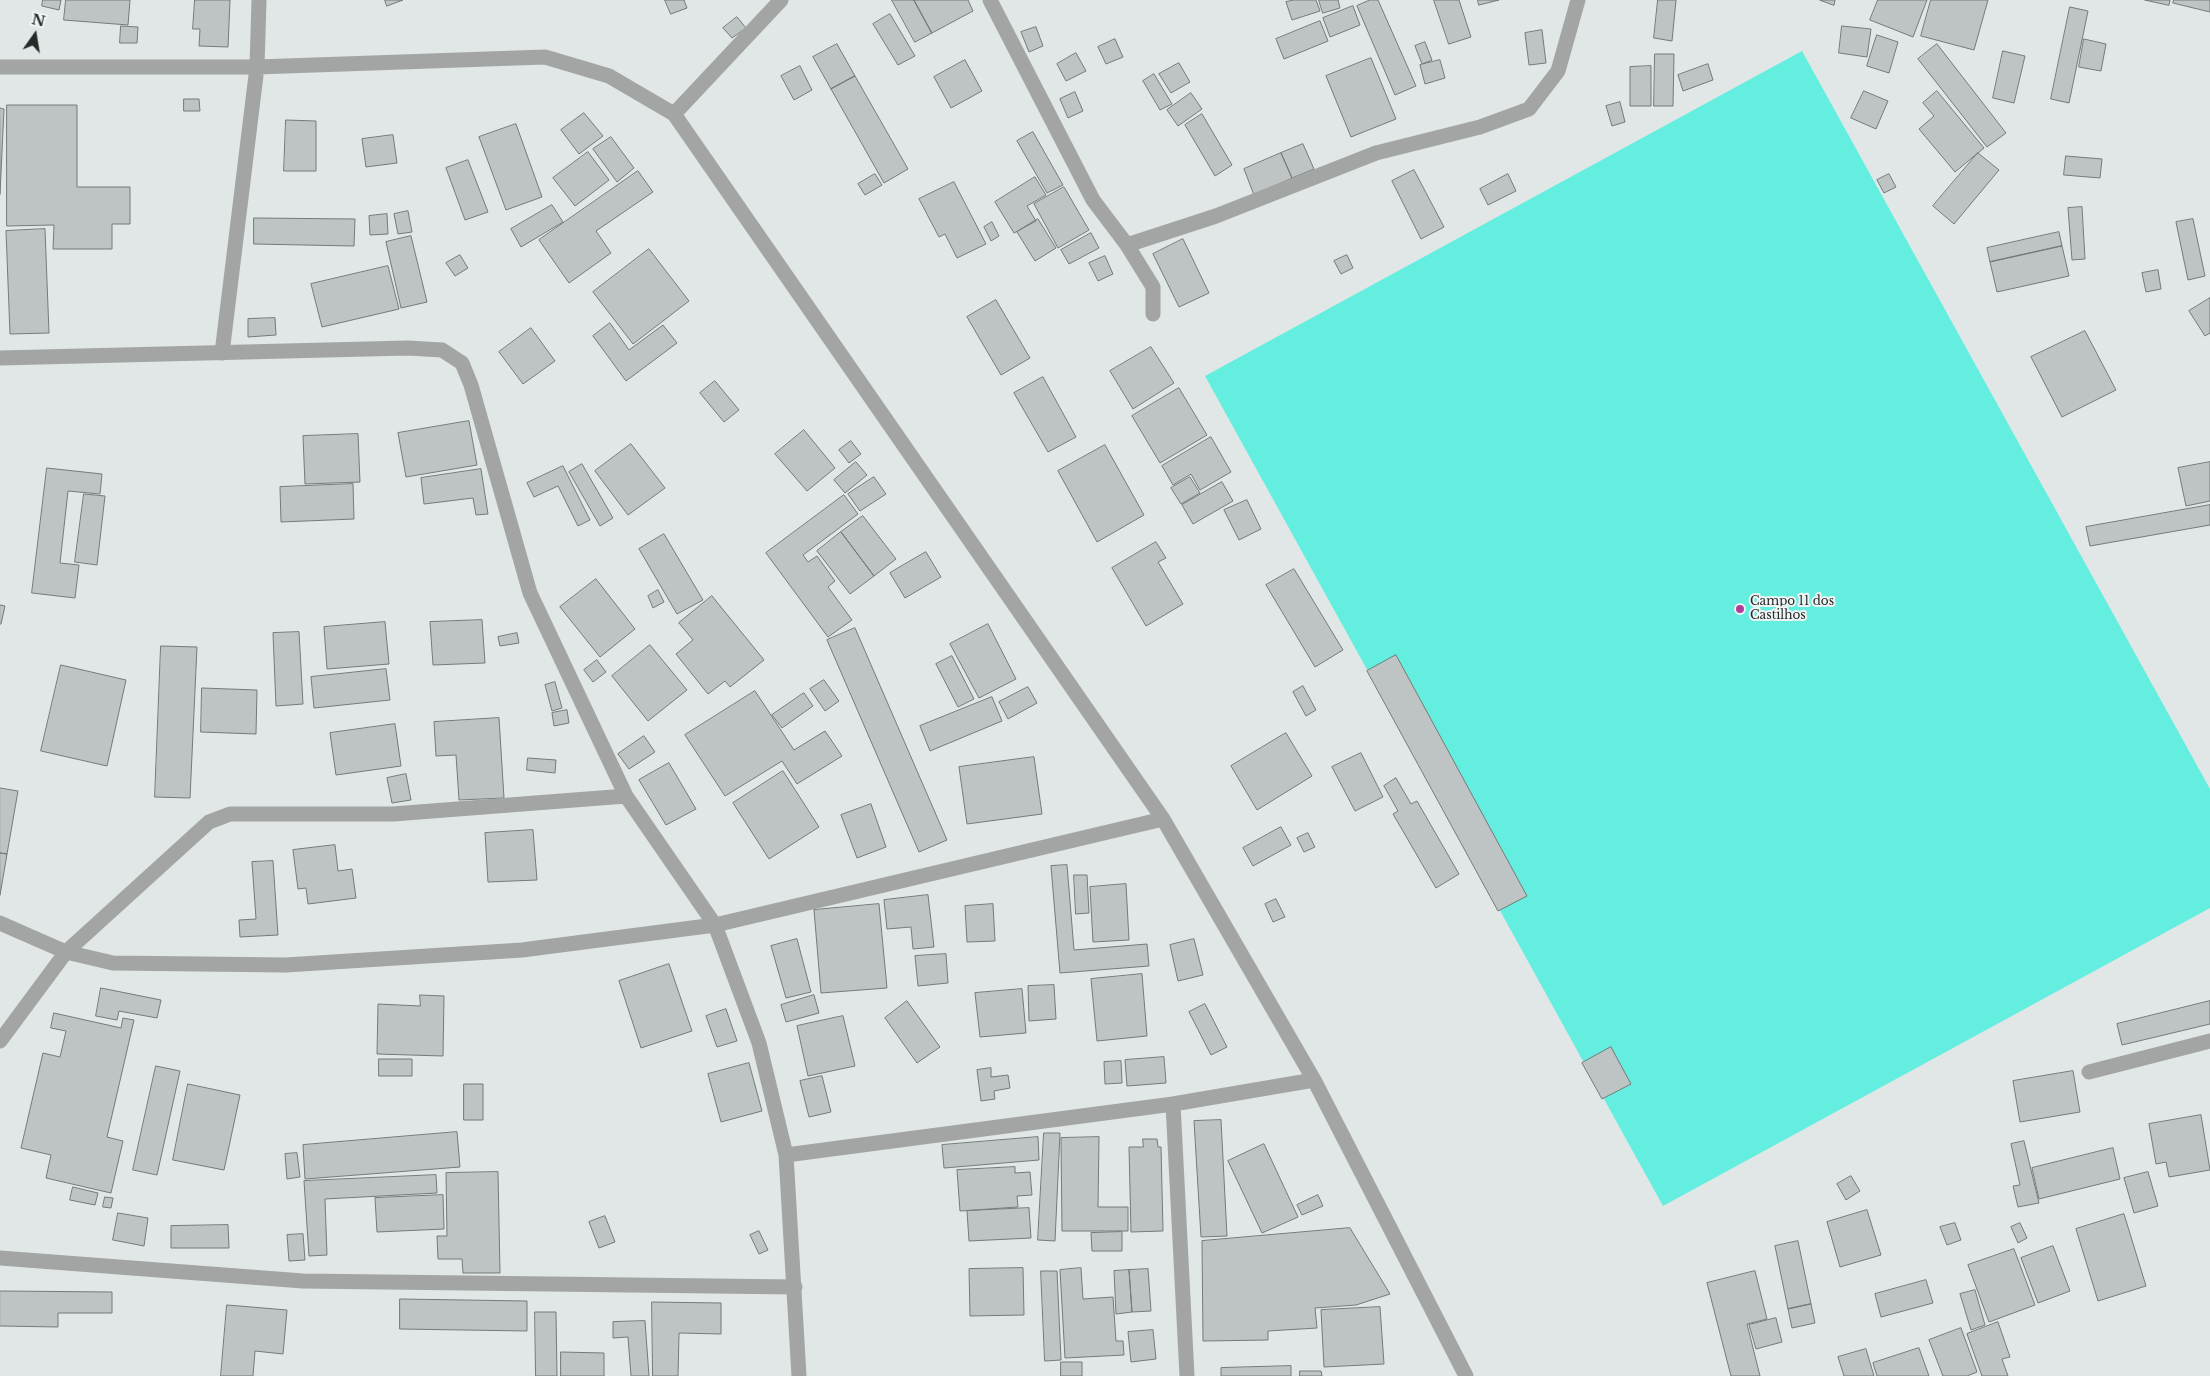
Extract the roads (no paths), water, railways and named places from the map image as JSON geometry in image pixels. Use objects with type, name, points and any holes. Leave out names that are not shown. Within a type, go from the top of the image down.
[{"type":"street","points":[[222,353],[257,67],[259,0]]},
{"type":"street","points":[[674,114],[781,0]]},
{"type":"street","points":[[990,0],[1093,200],[1127,245],[1153,287],[1152,314]]},
{"type":"street","points":[[1127,245],[1216,216],[1376,153],[1480,127],[1529,110],[1558,71],[1578,0]]},
{"type":"street","points":[[0,67],[257,67],[544,57],[609,76],[674,114],[1163,819],[1314,1080],[1466,1376]]},
{"type":"street","points":[[0,358],[408,348],[442,350],[462,363],[471,386],[530,593],[626,796],[715,924],[760,1043],[786,1155],[800,1376]]},
{"type":"street","points":[[0,1041],[66,952],[209,822],[230,814],[392,814],[626,796]]},
{"type":"street","points":[[0,923],[66,952],[113,963],[286,965],[522,950],[715,924],[1163,819]]},
{"type":"street","points":[[2089,1072],[2210,1041]]},
{"type":"street","points":[[786,1155],[1173,1104],[1314,1080]]},
{"type":"street","points":[[1173,1104],[1188,1376]]},
{"type":"street","points":[[0,1258],[303,1280],[795,1287]]},
{"type":"place","name":"Campo 11 dos Castilhos","points":[[1740,609]]}]
